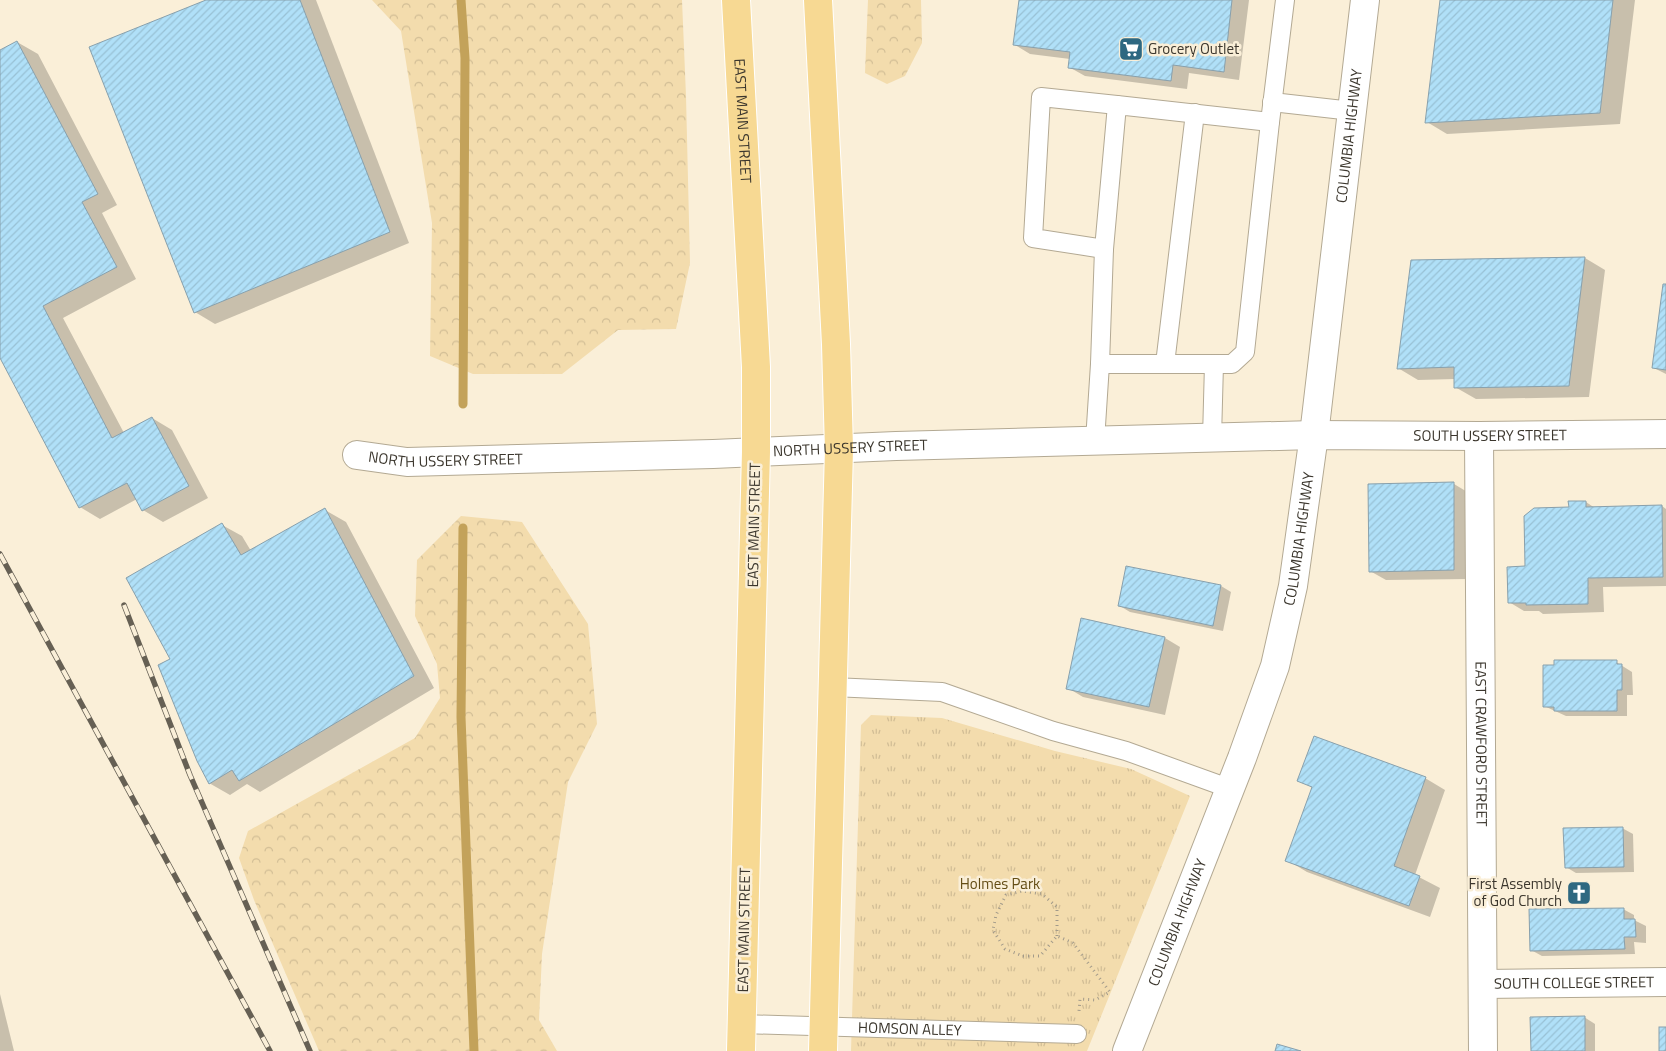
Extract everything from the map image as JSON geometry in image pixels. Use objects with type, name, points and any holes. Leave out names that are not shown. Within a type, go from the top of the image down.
[{"type":"main road","name":"EAST MAIN STREET","points":[[736,0],[756,367],[756,452],[741,1051]]},
{"type":"main road","points":[[818,0],[836,344],[839,449],[824,1038]]},
{"type":"street","name":"COLUMBIA HIGHWAY","points":[[1127,1051],[1231,789],[1275,666],[1293,586],[1305,509],[1365,0]]},
{"type":"street","name":"SOUTH USSERY STREET","points":[[1314,435],[1666,434]]},
{"type":"street","name":"NORTH USSERY STREET","points":[[358,456],[407,462],[1314,435]]},
{"type":"street","name":"EAST CRAWFORD STREET","points":[[1479,436],[1483,1051]]},
{"type":"street","name":"SOUTH COLLEGE STREET","points":[[1483,984],[1666,982]]},
{"type":"lane","points":[[1100,364],[1232,364],[1245,352],[1285,0]]},
{"type":"lane","points":[[1104,249],[1034,238],[1041,97],[1270,122]]},
{"type":"lane","points":[[1272,102],[1352,111]]},
{"type":"lane","points":[[1095,441],[1104,249],[1117,105]]},
{"type":"lane","points":[[1165,364],[1195,113]]},
{"type":"lane","points":[[1212,438],[1214,364]]},
{"type":"lane","points":[[833,687],[942,692],[1053,730],[1126,751],[1231,789]]},
{"type":"lane","name":"HOMSON ALLEY","points":[[742,1024],[824,1038],[1077,1034]]},
{"type":"path","points":[[1022,891],[1042,894],[1057,907],[1057,936],[1040,956],[1023,956],[1005,949],[993,930],[996,914],[1006,895],[1022,891]]},
{"type":"path","points":[[1057,936],[1073,943],[1110,992],[1095,1000],[1080,999],[1077,1034]]},
{"type":"green space","points":[[372,0],[682,0],[690,263],[676,329],[618,330],[562,374],[473,374],[430,356],[432,223],[401,31]]},
{"type":"green space","points":[[868,0],[921,0],[922,43],[905,76],[887,84],[865,73]]},
{"type":"green space","points":[[461,516],[522,522],[588,624],[597,724],[568,782],[542,954],[539,1020],[557,1051],[319,1051],[254,900],[239,858],[248,831],[415,738],[440,698],[437,664],[415,616],[417,560]]},
{"type":"green space","name":"Holmes Park","points":[[871,715],[942,718],[1055,751],[1131,769],[1190,796],[1087,1051],[851,1051],[861,725]]},
{"type":"building","points":[[206,0],[300,0],[390,232],[194,313],[89,47]]},
{"type":"building","points":[[1019,0],[1232,0],[1224,72],[1173,65],[1171,81],[1068,68],[1070,52],[1013,45]]},
{"type":"building","points":[[1440,0],[1613,0],[1600,113],[1425,123]]},
{"type":"building","points":[[17,41],[98,194],[82,202],[117,267],[43,306],[112,438],[152,417],[189,486],[142,511],[127,483],[79,508],[0,358],[0,50]]},
{"type":"building","points":[[1585,257],[1569,386],[1454,388],[1454,367],[1397,369],[1411,260]]},
{"type":"building","points":[[1663,284],[1666,284],[1666,370],[1652,368]]},
{"type":"building","points":[[1454,482],[1454,570],[1369,572],[1368,484]]},
{"type":"building","points":[[1568,501],[1586,501],[1586,507],[1662,505],[1663,577],[1588,578],[1588,604],[1526,605],[1526,603],[1508,603],[1507,567],[1525,566],[1524,516],[1534,508],[1569,507]]},
{"type":"building","points":[[325,508],[414,676],[239,781],[232,770],[209,784],[197,761],[158,665],[170,659],[126,578],[222,523],[241,555]]},
{"type":"building","points":[[1126,566],[1221,585],[1213,626],[1118,606]]},
{"type":"building","points":[[1081,618],[1165,637],[1149,707],[1066,689]]},
{"type":"building","points":[[1554,660],[1617,660],[1617,664],[1622,664],[1622,690],[1617,690],[1617,711],[1554,711],[1554,707],[1543,707],[1543,665],[1554,665]]},
{"type":"building","points":[[1314,736],[1426,777],[1394,866],[1420,876],[1409,906],[1285,861],[1312,787],[1297,781]]},
{"type":"building","points":[[1623,827],[1624,867],[1565,868],[1563,828]]},
{"type":"building","points":[[1624,908],[1624,919],[1635,919],[1636,937],[1624,937],[1625,949],[1530,951],[1529,909]]},
{"type":"building","points":[[1585,1016],[1585,1051],[1531,1051],[1530,1017]]},
{"type":"building","points":[[1659,1027],[1666,1027],[1666,1051],[1659,1051]]},
{"type":"building","points":[[1277,1044],[1301,1051],[1275,1051]]},
{"type":"waterway","points":[[461,0],[465,58],[463,404]]},
{"type":"waterway","points":[[463,528],[461,717],[474,1051]]},
{"type":"railway","points":[[0,554],[270,1051]]},
{"type":"railway","points":[[124,605],[190,775],[310,1051]]},
{"type":"place","name":"Grocery Outlet","points":[[1131,49]]},
{"type":"place","name":"First Assembly of God Church","points":[[1579,893]]}]
